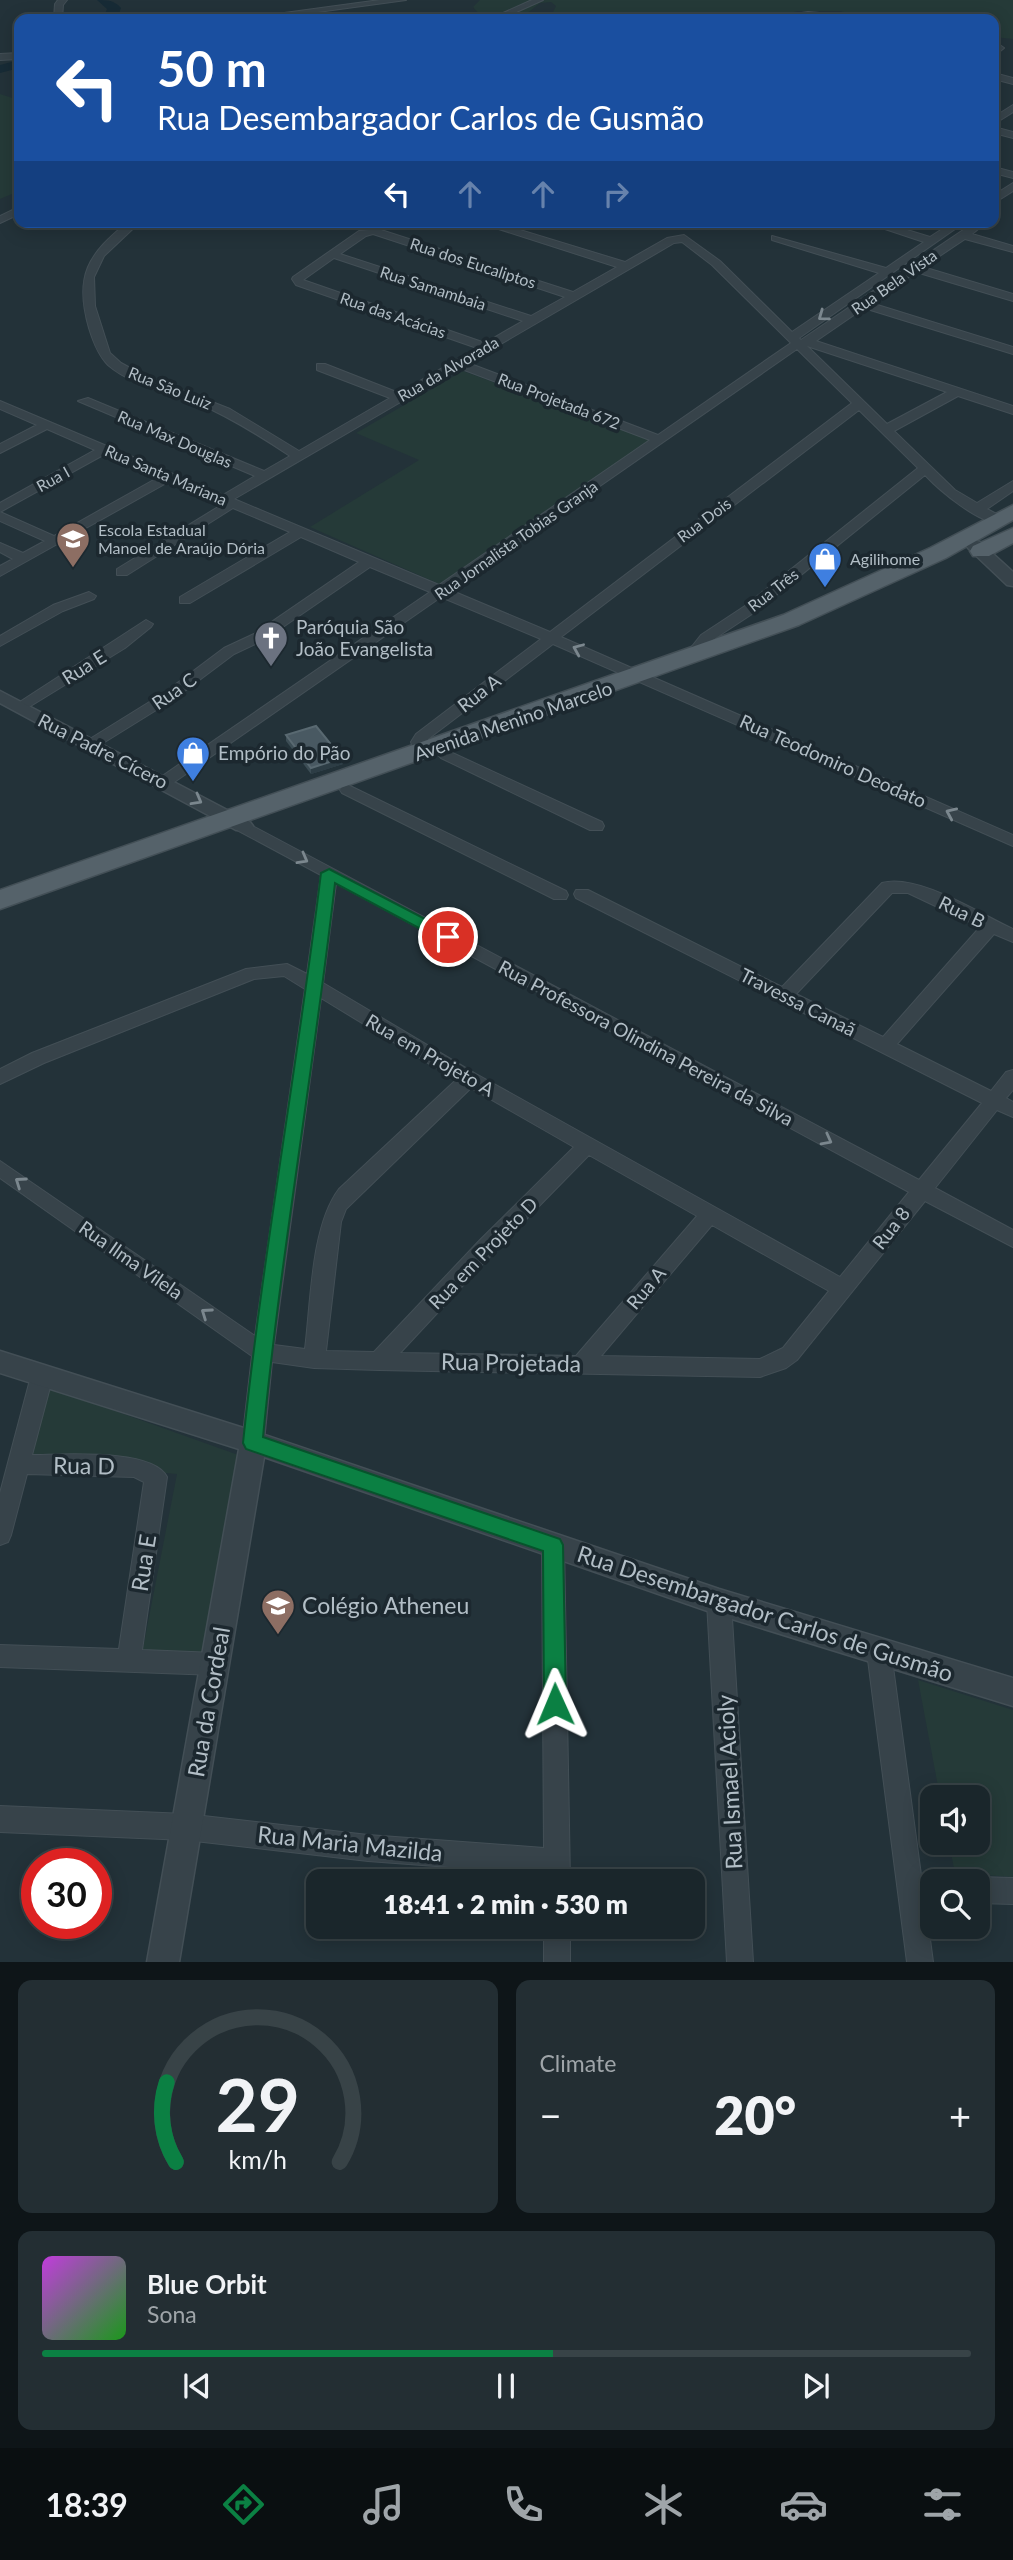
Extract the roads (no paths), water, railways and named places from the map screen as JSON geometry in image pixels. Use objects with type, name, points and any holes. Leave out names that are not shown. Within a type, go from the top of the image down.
[{"type":"main road","name":"Avenida Menino Marcelo","points":[[0,900],[348,790],[446,755],[791,620],[1009,522]]},
{"type":"main road","name":"Avenida Menino Marcelo","points":[[0,910],[421,753],[837,611],[978,548],[1009,522]]},
{"type":"street","points":[[280,14],[402,0]]},
{"type":"street","points":[[506,14],[539,0]]},
{"type":"street","name":"Rua São Luiz","points":[[127,228],[95,259],[89,271],[87,299],[103,352],[118,367],[202,400],[298,456]]},
{"type":"street","points":[[501,228],[625,266]]},
{"type":"street","points":[[538,228],[566,248]]},
{"type":"street","points":[[889,228],[931,241]]},
{"type":"street","name":"Rua Bela Vista","points":[[798,341],[885,271],[951,228]]},
{"type":"street","name":"Rua Bela Vista","points":[[798,341],[863,304],[974,228]]},
{"type":"street","name":"Rua dos Eucaliptos","points":[[334,255],[363,233],[374,231],[573,296]]},
{"type":"street","points":[[964,235],[1013,249]]},
{"type":"street","name":"Rua da Alvorada","points":[[122,572],[298,456],[671,240],[688,239],[711,265],[798,341]]},
{"type":"street","points":[[776,239],[885,271]]},
{"type":"street","name":"Rua das Acácias","points":[[334,255],[297,279],[300,283],[485,347]]},
{"type":"street","name":"Rua Samambaia","points":[[334,255],[531,320]]},
{"type":"street","points":[[905,258],[917,265],[1013,298]]},
{"type":"street","points":[[863,304],[1013,351]]},
{"type":"street","points":[[798,341],[1013,410]]},
{"type":"street","points":[[798,341],[956,498],[1009,522]]},
{"type":"street","name":"Rua Jornalista Tobias Granja","points":[[164,782],[441,593],[767,366],[798,341]]},
{"type":"street","points":[[751,361],[767,366]]},
{"type":"street","name":"Rua Projetada 672","points":[[457,363],[660,440]]},
{"type":"street","points":[[321,368],[399,397]]},
{"type":"street","points":[[886,430],[958,391]]},
{"type":"street","name":"Rua Max Douglas","points":[[84,401],[265,476]]},
{"type":"street","name":"Rua Dois","points":[[550,638],[860,403]]},
{"type":"street","name":"Rua Santa Mariana","points":[[0,405],[647,678]]},
{"type":"street","points":[[0,449],[46,425]]},
{"type":"street","name":"Rua I","points":[[1,508],[105,449]]},
{"type":"street","name":"Rua Três","points":[[689,659],[706,638],[750,609],[925,469]]},
{"type":"street","points":[[0,572],[170,476]]},
{"type":"street","points":[[977,509],[1013,485]]},
{"type":"street","points":[[1,508],[55,541]]},
{"type":"street","points":[[185,600],[300,532]]},
{"type":"street","points":[[0,547],[24,559]]},
{"type":"street","points":[[978,548],[1013,581]]},
{"type":"street","name":"Rua C","points":[[90,746],[169,696],[222,655],[259,637],[368,562]]},
{"type":"street","points":[[0,642],[58,608],[89,596]]},
{"type":"street","name":"Rua E","points":[[19,707],[120,645],[146,624]]},
{"type":"street","name":"Rua A","points":[[421,753],[421,737],[550,638]]},
{"type":"street","name":"Rua Teodomiro Deodato","points":[[647,678],[1013,841]]},
{"type":"street","name":"Rua Padre Cícero","points":[[0,696],[237,823]]},
{"type":"street","points":[[446,755],[596,826]]},
{"type":"street","points":[[348,790],[560,895]]},
{"type":"street","name":"Rua Professora Olindina Pereira da Silva","points":[[237,823],[1013,1239]]},
{"type":"street","points":[[253,1443],[262,1352],[329,873]]},
{"type":"street","name":"Rua B","points":[[785,995],[880,892],[896,885],[911,887],[1013,936]]},
{"type":"street","name":"Travessa Canaã","points":[[582,894],[1013,1110]]},
{"type":"street","points":[[885,1046],[991,926]]},
{"type":"street","name":"Rua em Projeto A","points":[[0,1077],[38,1058],[252,973],[288,970],[470,1079],[843,1289]]},
{"type":"street","name":"Rua 8","points":[[760,1368],[779,1362],[790,1354],[1013,1077]]},
{"type":"street","points":[[314,1359],[331,1222],[337,1206],[346,1194],[470,1079]]},
{"type":"street","name":"Rua em Projeto D","points":[[379,1361],[487,1246],[588,1145]]},
{"type":"street","name":"Rua Ilma Vilela","points":[[0,1168],[262,1352]]},
{"type":"street","name":"Rua A","points":[[582,1364],[711,1213]]},
{"type":"street","name":"Rua Projetada","points":[[262,1352],[314,1359],[760,1368]]},
{"type":"street","name":"Rua Desembargador Carlos de Gusmão","points":[[3,1364],[253,1443],[719,1602],[1013,1692]]},
{"type":"street","points":[[0,1535],[42,1376]]},
{"type":"street","name":"Rua da Cordeal","points":[[163,1962],[253,1443]]},
{"type":"street","name":"Rua D","points":[[19,1464],[137,1467],[148,1471]]},
{"type":"street","name":"Rua E","points":[[129,1659],[156,1485],[156,1476],[148,1471]]},
{"type":"street","points":[[553,1545],[557,1869]]},
{"type":"street","name":"Rua Ismael Acioly","points":[[719,1602],[740,1962]]},
{"type":"street","points":[[879,1653],[920,1877]]},
{"type":"street","points":[[0,1656],[216,1664]]},
{"type":"street","name":"Rua Maria Mazilda","points":[[0,1819],[186,1826],[532,1869]]},
{"type":"street","points":[[990,1890],[1013,1891]]},
{"type":"street","points":[[557,1939],[558,1962]]},
{"type":"street","points":[[920,1962],[921,1939]]},
{"type":"waterway","points":[[104,0],[114,8],[112,14]]},
{"type":"waterway","points":[[0,69],[14,65]]},
{"type":"place","name":"Escola Estadual Manoel de Araújo Dória","points":[[73,569]]},
{"type":"place","name":"Agilihome","points":[[825,589]]},
{"type":"place","name":"Paróquia São João Evangelista","points":[[271,668]]},
{"type":"place","name":"Empório do Pão","points":[[193,783]]},
{"type":"place","name":"Colégio Atheneu","points":[[278,1636]]}]
